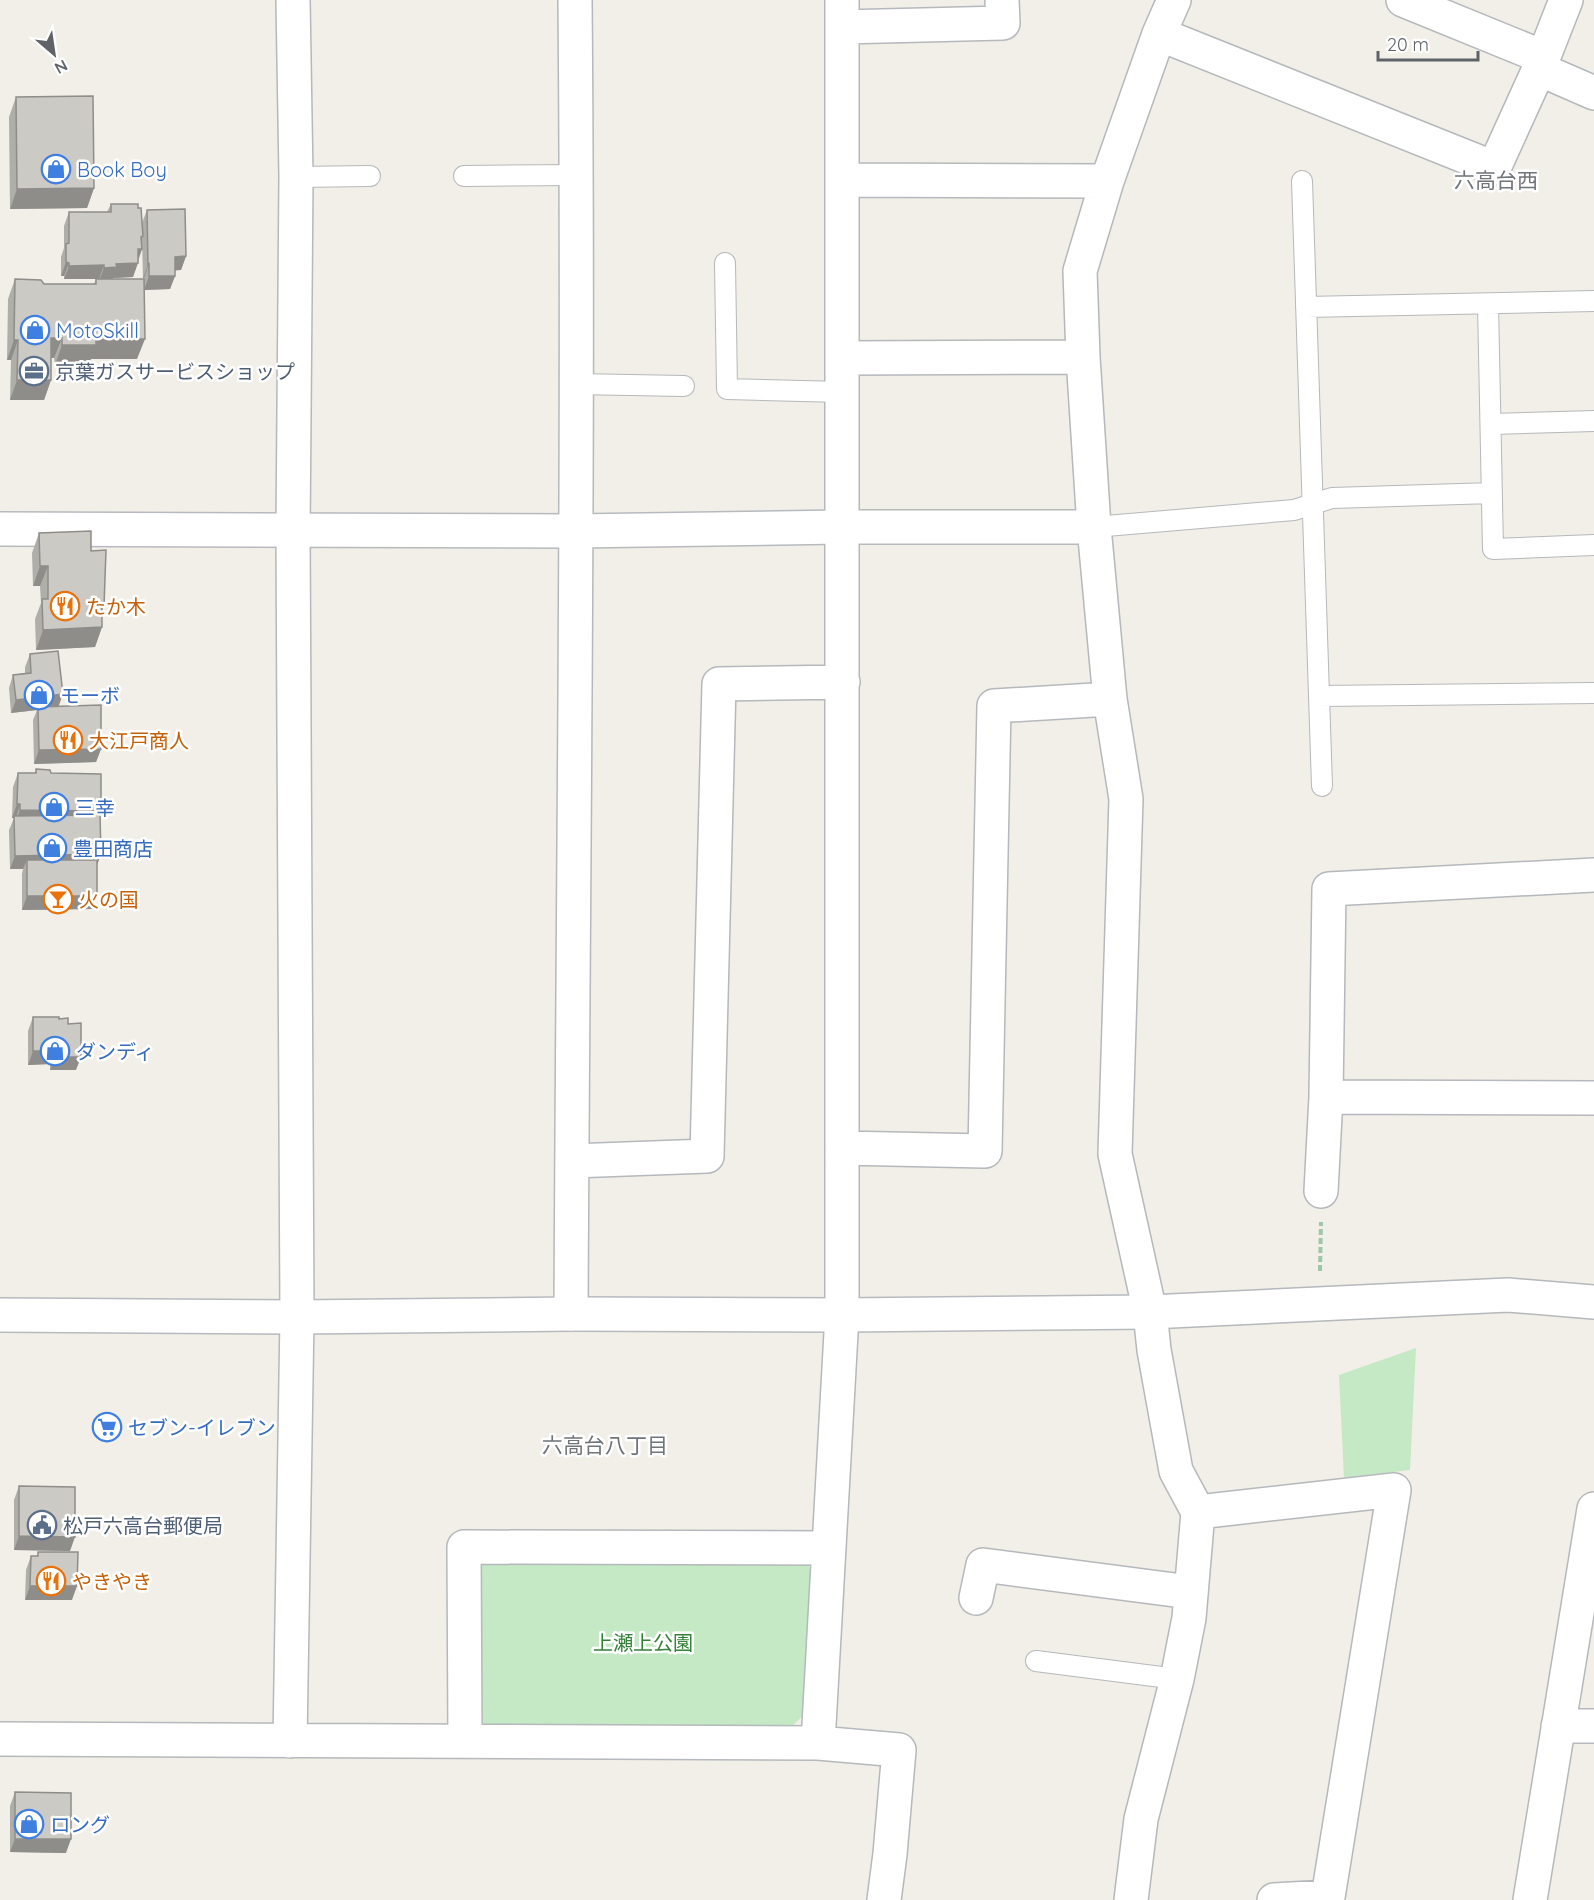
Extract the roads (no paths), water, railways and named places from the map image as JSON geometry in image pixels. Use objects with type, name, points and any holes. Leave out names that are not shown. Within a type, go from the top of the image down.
[{"type":"street","points":[[290,1741],[297,1317],[293,531],[296,177],[293,0]]},
{"type":"street","points":[[571,1314],[576,531],[575,0]]},
{"type":"street","points":[[818,1743],[842,1315],[842,14],[1003,23],[1002,0]]},
{"type":"street","points":[[1131,1900],[1141,1819],[1178,1679],[1190,1618],[1190,1592],[1198,1512],[1176,1471],[1154,1350],[1150,1312],[1115,1154],[1126,799],[1110,699],[1094,527],[1080,272],[1107,181],[1159,34],[1174,0]]},
{"type":"street","points":[[1159,34],[1494,168],[1541,63],[1566,0]]},
{"type":"street","points":[[1423,4],[1541,63],[1594,93]]},
{"type":"street","points":[[843,180],[1107,181]]},
{"type":"street","points":[[843,358],[1083,357]]},
{"type":"street","points":[[0,529],[576,531],[842,527],[1094,527]]},
{"type":"street","points":[[572,1161],[707,1156],[719,684],[843,682]]},
{"type":"street","points":[[842,1148],[985,1151],[994,706],[1110,699]]},
{"type":"street","points":[[1321,1191],[1326,1097],[1329,889],[1594,874]]},
{"type":"street","points":[[1326,1097],[1594,1098]]},
{"type":"street","points":[[0,1315],[297,1317],[1150,1312],[1508,1295],[1594,1302]]},
{"type":"street","points":[[1198,1512],[1394,1490],[1328,1897],[1274,1900]]},
{"type":"street","points":[[1530,1900],[1594,1515]]},
{"type":"street","points":[[465,1741],[464,1547],[829,1548]]},
{"type":"street","points":[[976,1598],[983,1566],[1190,1592]]},
{"type":"street","points":[[1558,1726],[1594,1726]]},
{"type":"street","points":[[0,1739],[818,1743],[900,1750],[884,1900]]},
{"type":"lane","points":[[464,176],[576,175]]},
{"type":"lane","points":[[296,177],[370,176]]},
{"type":"lane","points":[[1302,181],[1322,786]]},
{"type":"lane","points":[[725,263],[727,389],[842,392]]},
{"type":"lane","points":[[1306,307],[1594,301]]},
{"type":"lane","points":[[1488,304],[1493,549],[1594,546]]},
{"type":"lane","points":[[575,384],[684,386]]},
{"type":"lane","points":[[1491,424],[1594,421]]},
{"type":"lane","points":[[1094,527],[1294,510],[1332,498],[1492,493]]},
{"type":"lane","points":[[1319,696],[1594,693]]},
{"type":"lane","points":[[1036,1661],[1178,1679]]},
{"type":"place","name":"Book Boy","points":[[56,169]]},
{"type":"place","name":"MotoSkill","points":[[35,330]]},
{"type":"place","name":"京葉ガスサービスショップ","points":[[34,371]]},
{"type":"place","name":"たか木","points":[[65,606]]},
{"type":"place","name":"モーボ","points":[[39,695]]},
{"type":"place","name":"大江戸商人","points":[[68,740]]},
{"type":"place","name":"三幸","points":[[54,807]]},
{"type":"place","name":"豊田商店","points":[[52,848]]},
{"type":"place","name":"火の国","points":[[58,899]]},
{"type":"place","name":"ダンディ","points":[[55,1051]]},
{"type":"place","name":"セブン-イレブン","points":[[107,1427]]},
{"type":"place","name":"松戸六高台郵便局","points":[[42,1525]]},
{"type":"place","name":"やきやき","points":[[51,1581]]},
{"type":"place","name":"ロング","points":[[29,1824]]},
{"type":"district","name":"六高台西","points":[[1496,180]]},
{"type":"district","name":"六高台八丁目","points":[[605,1445]]},
{"type":"park label","name":"上瀬上公園","points":[[643,1642]]}]
